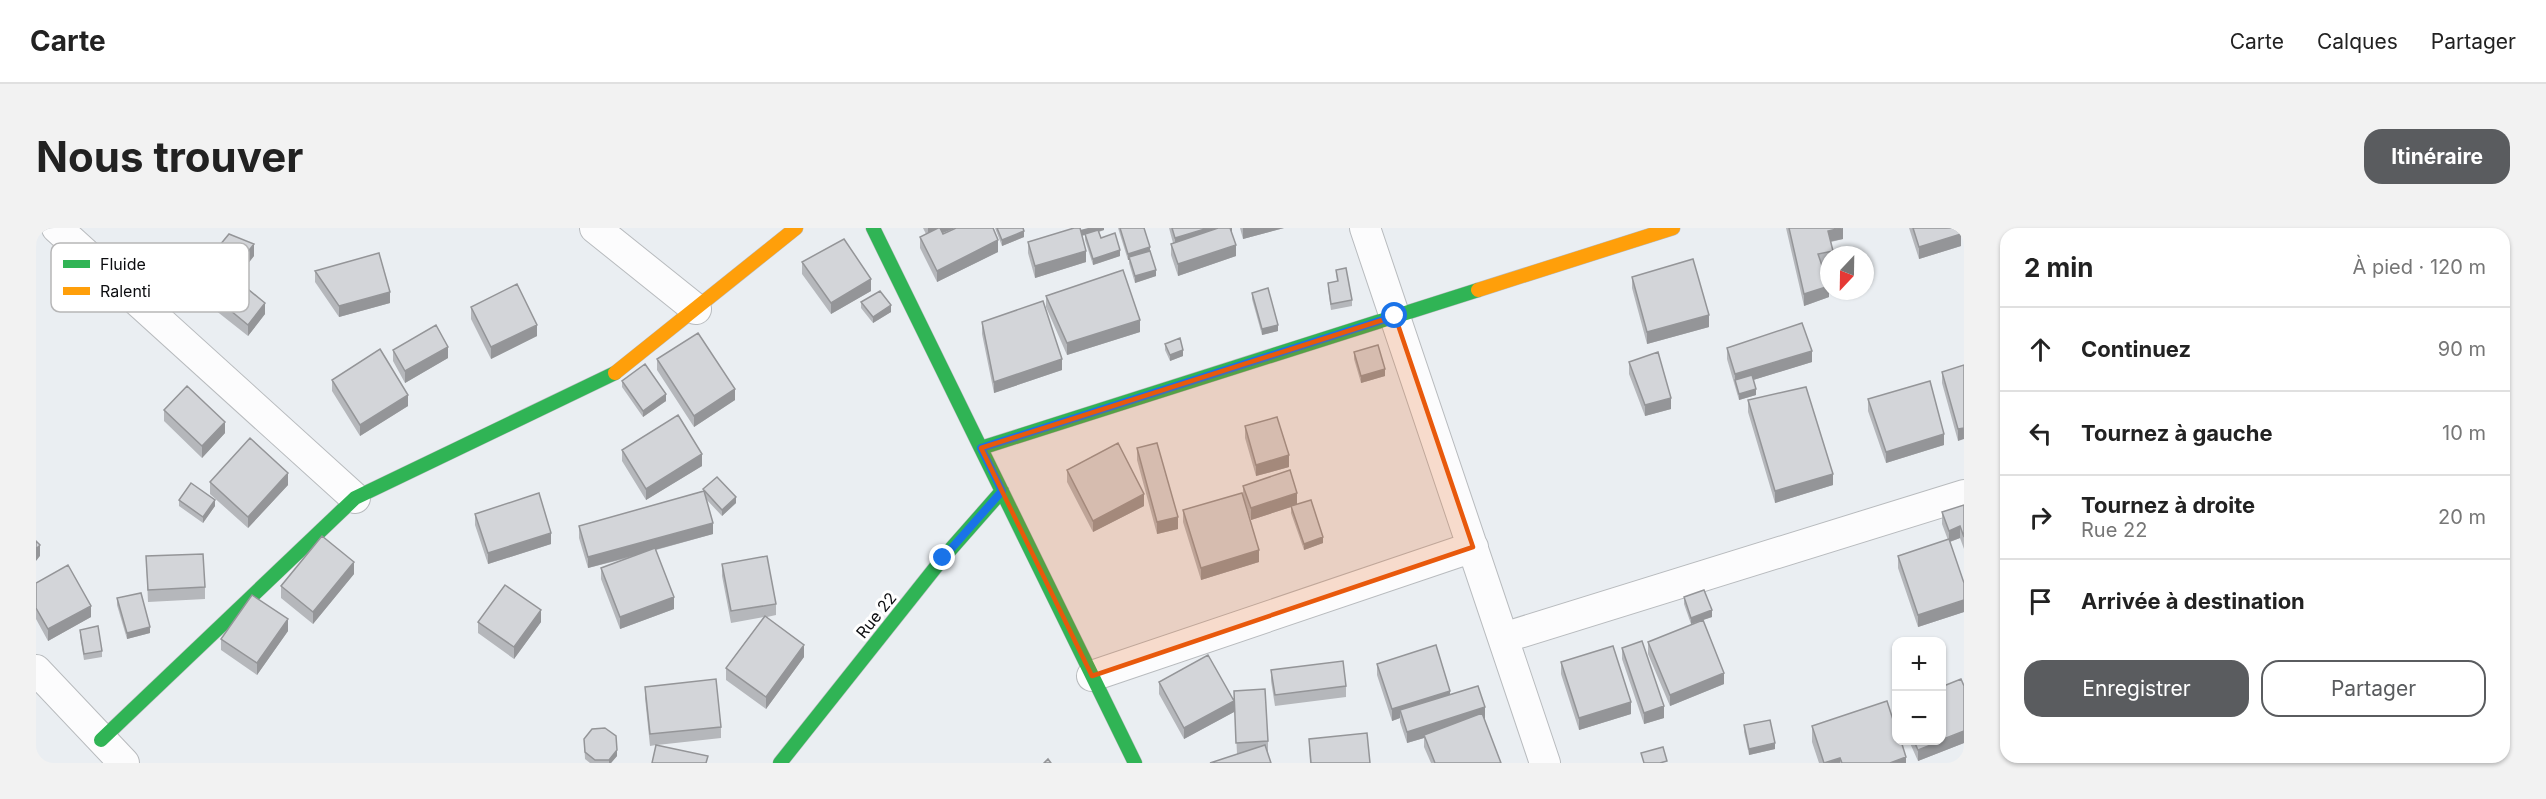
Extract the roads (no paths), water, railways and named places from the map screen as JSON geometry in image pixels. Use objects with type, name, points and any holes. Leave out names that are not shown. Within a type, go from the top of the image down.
[{"type":"street","points":[[57,228],[74,243]]},
{"type":"street","points":[[595,228],[696,309]]},
{"type":"street","points":[[101,740],[356,498],[615,373],[796,228]]},
{"type":"street","points":[[873,228],[1135,763]]},
{"type":"street","points":[[1365,228],[1545,763]]},
{"type":"street","points":[[981,448],[1672,228]]},
{"type":"street","points":[[150,312],[356,498]]},
{"type":"street","name":"Rue 22","points":[[780,763],[943,558],[1002,491]]},
{"type":"street","points":[[1503,638],[1964,495]]},
{"type":"street","points":[[1092,676],[1473,548]]},
{"type":"street","points":[[36,670],[124,763]]}]
